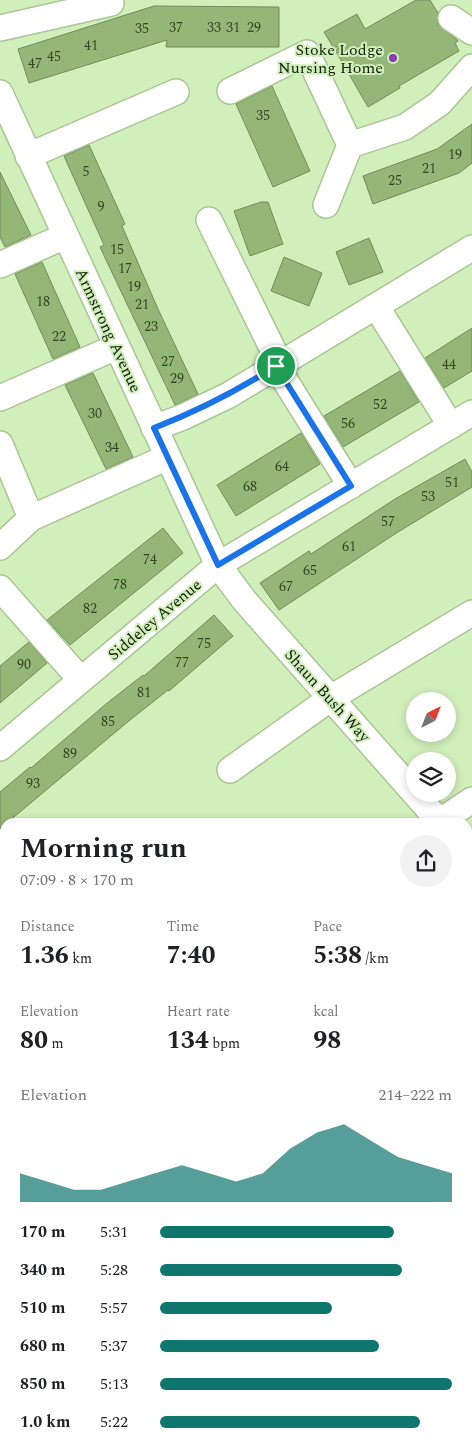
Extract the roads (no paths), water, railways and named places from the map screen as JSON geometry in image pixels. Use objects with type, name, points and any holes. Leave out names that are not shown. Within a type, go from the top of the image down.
[{"type":"street","points":[[0,28],[111,3]]},
{"type":"street","points":[[451,18],[472,32]]},
{"type":"street","points":[[230,91],[307,53],[350,145],[326,205]]},
{"type":"street","points":[[350,145],[405,127],[440,103],[472,67]]},
{"type":"street","points":[[28,156],[176,92]]},
{"type":"street","name":"Armstrong Avenue","points":[[0,93],[7,126],[28,156],[218,565]]},
{"type":"street","points":[[209,220],[278,365],[351,486]]},
{"type":"street","points":[[0,265],[65,236]]},
{"type":"street","points":[[154,428],[183,417],[229,395],[472,248]]},
{"type":"street","points":[[376,306],[451,426]]},
{"type":"street","points":[[0,398],[116,347]]},
{"type":"street","name":"Siddeley Avenue","points":[[0,748],[218,565],[472,413]]},
{"type":"street","points":[[0,444],[31,518]]},
{"type":"street","points":[[0,547],[31,518],[168,457]]},
{"type":"street","name":"Shaun Bush Way","points":[[218,565],[244,600],[437,818]]},
{"type":"street","points":[[0,588],[80,680]]},
{"type":"street","points":[[230,770],[332,698],[472,613]]},
{"type":"street","points":[[446,818],[472,800]]},
{"type":"place","name":"Stoke Lodge Nursing Home","points":[[393,58]]}]
